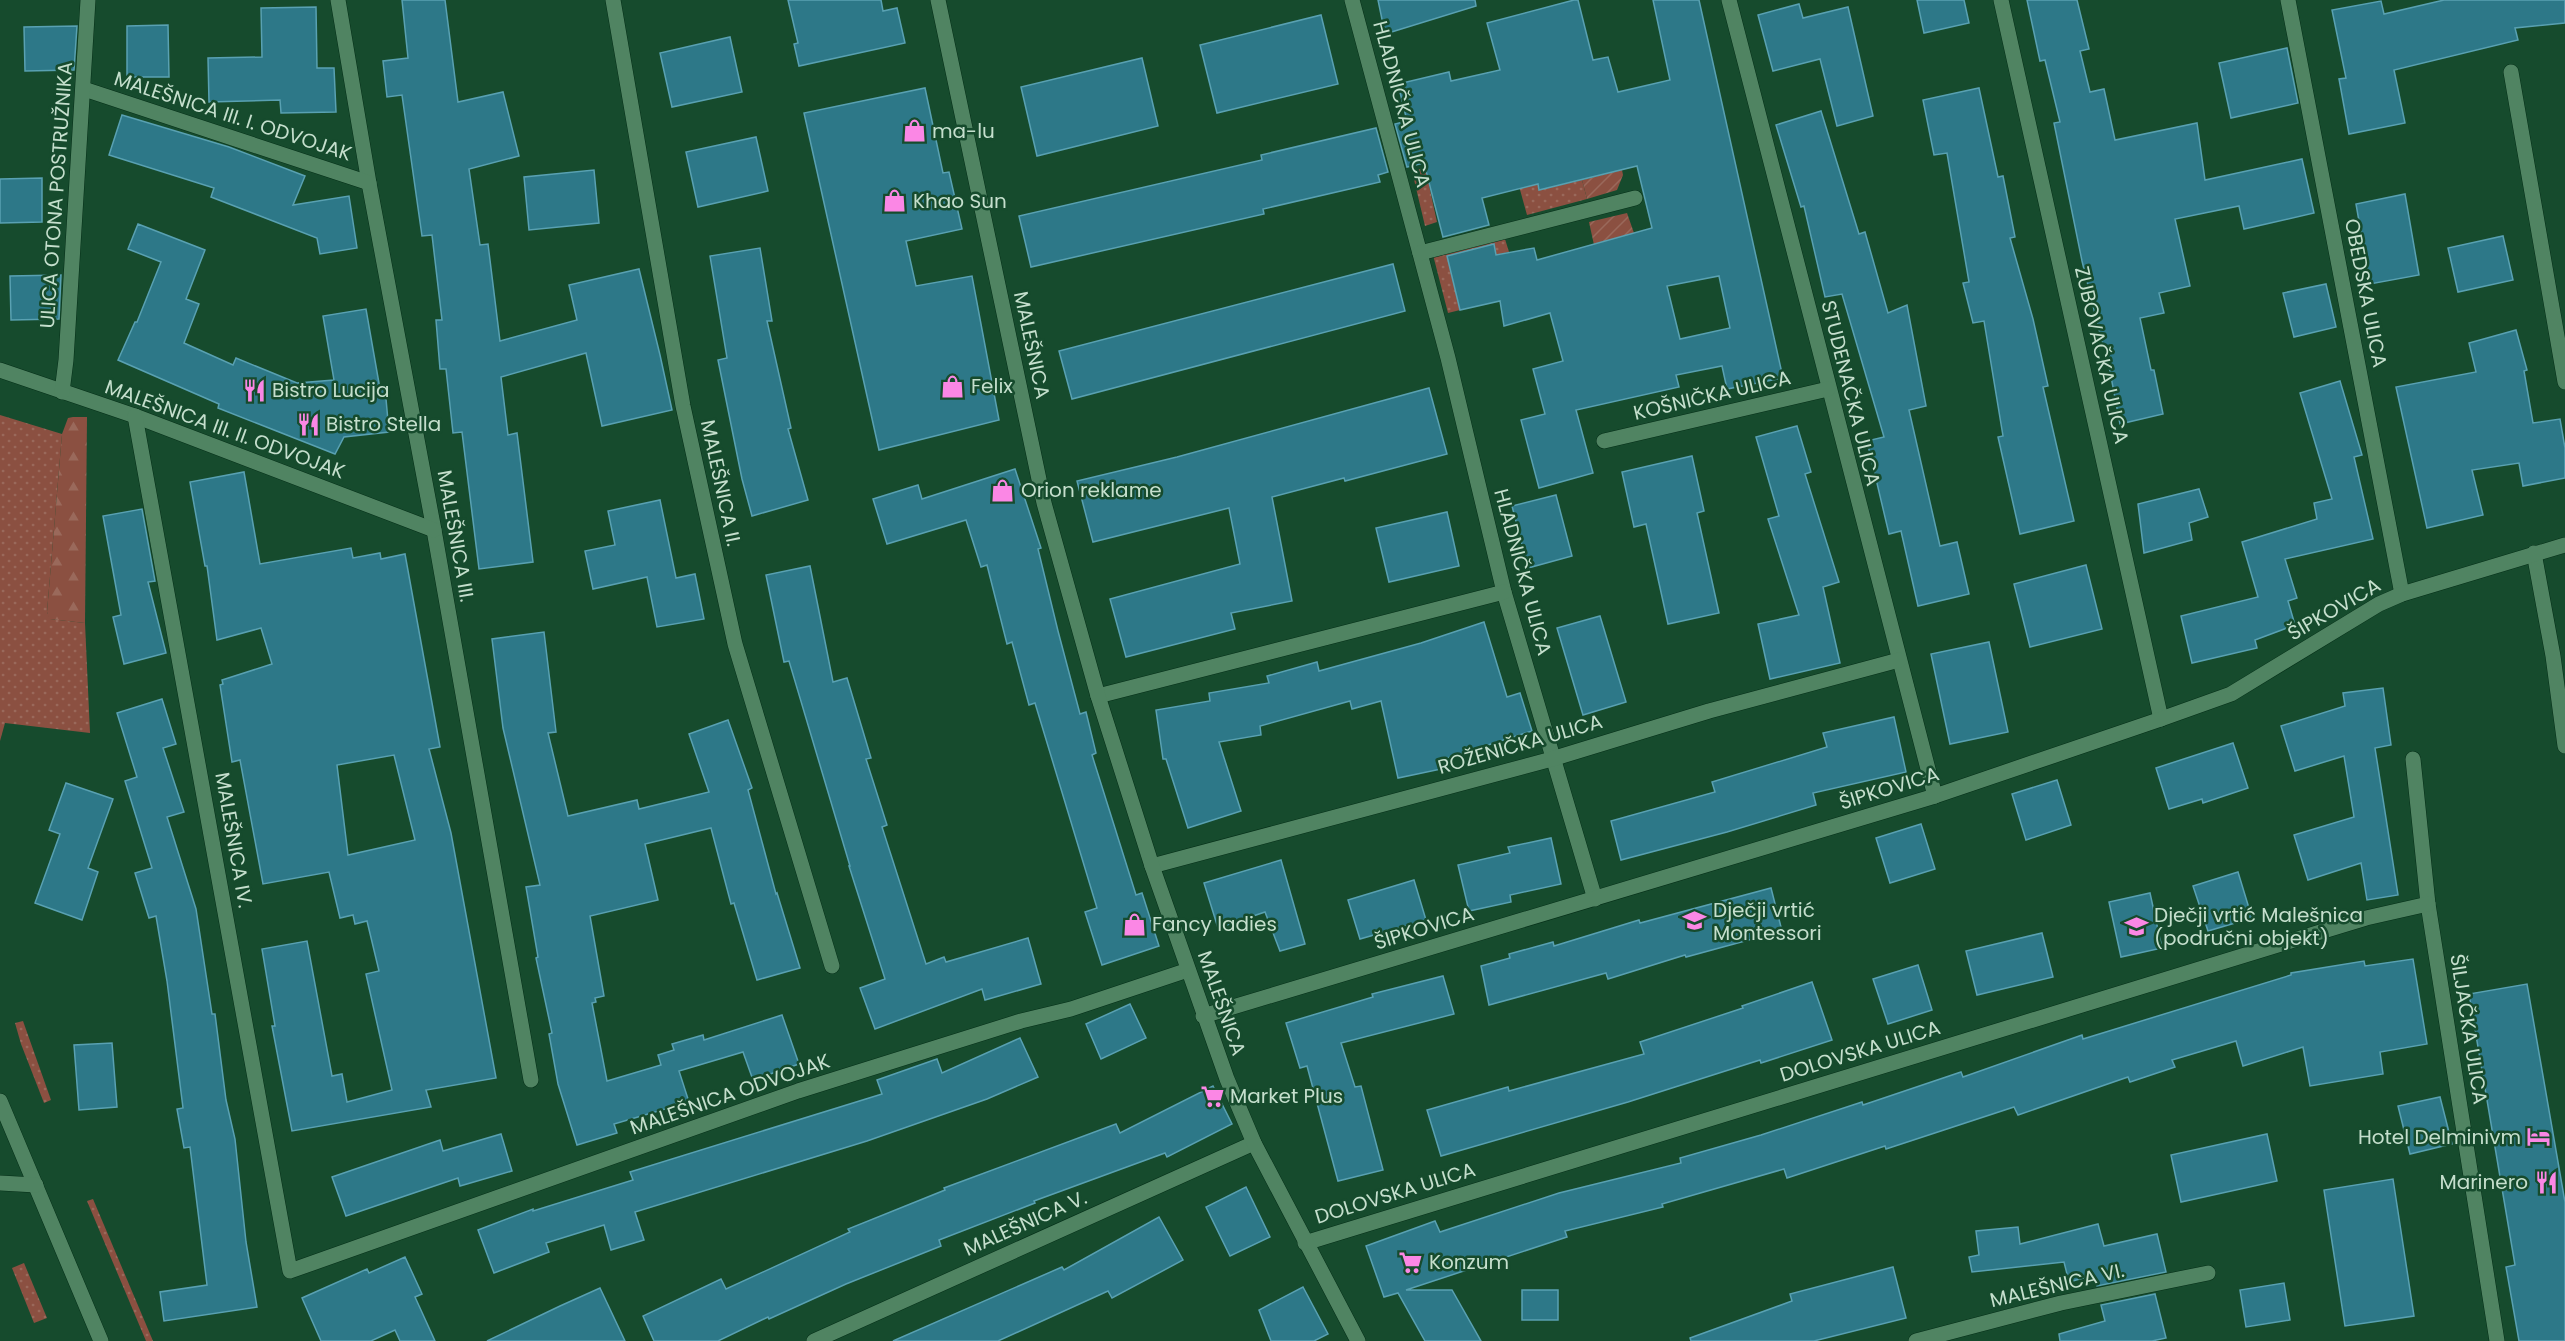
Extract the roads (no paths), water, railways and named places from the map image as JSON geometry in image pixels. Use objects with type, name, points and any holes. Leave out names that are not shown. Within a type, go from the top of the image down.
[{"type":"street","name":"ULICA OTONA POSTRUŽNIKA","points":[[62,392],[84,89],[88,0]]},
{"type":"street","name":"MALEŠNICA III.","points":[[338,0],[531,1080]]},
{"type":"street","name":"MALEŠNICA II.","points":[[613,0],[683,406],[735,644],[832,966]]},
{"type":"street","name":"MALEŠNICA","points":[[938,0],[1044,503],[1098,696],[1203,1016],[1254,1143],[1358,1341]]},
{"type":"street","name":"HLADNIČKA ULICA","points":[[1352,0],[1448,358],[1504,592],[1595,899]]},
{"type":"street","name":"STUDENAČKA ULICA","points":[[1729,0],[1935,796]]},
{"type":"street","name":"ZUBOVAČKA ULICA","points":[[2001,0],[2161,719]]},
{"type":"street","name":"OBEDSKA ULICA","points":[[2288,0],[2402,594]]},
{"type":"street","points":[[2511,72],[2565,382]]},
{"type":"street","name":"MALEŠNICA III. I. ODVOJAK","points":[[84,89],[369,183]]},
{"type":"street","points":[[1420,253],[1635,198]]},
{"type":"street","name":"MALEŠNICA III. II. ODVOJAK","points":[[0,370],[135,416],[434,530]]},
{"type":"street","name":"KOŠNIČKA ULICA","points":[[1604,441],[1828,389]]},
{"type":"street","name":"MALEŠNICA IV.","points":[[135,416],[290,1271]]},
{"type":"street","name":"ŠIPKOVICA","points":[[1203,1016],[1935,796],[2161,719],[2231,694],[2379,604],[2402,594],[2565,545]]},
{"type":"street","points":[[2534,554],[2553,656],[2565,746]]},
{"type":"street","points":[[1098,696],[1504,592]]},
{"type":"street","name":"ROŽENIČKA ULICA","points":[[1152,866],[1552,759],[1709,711],[1899,660]]},
{"type":"street","name":"ŠILJAČKA ULICA","points":[[2413,759],[2428,904],[2497,1341]]},
{"type":"street","name":"DOLOVSKA ULICA","points":[[1305,1243],[2366,918],[2428,904]]},
{"type":"street","name":"MALEŠNICA ODVOJAK","points":[[290,1271],[798,1091],[1021,1021],[1071,1009],[1188,970]]},
{"type":"street","points":[[0,1101],[101,1341]]},
{"type":"street","name":"MALEŠNICA V.","points":[[814,1341],[1254,1143]]},
{"type":"street","points":[[0,1184],[36,1185]]},
{"type":"street","name":"MALEŠNICA VI.","points":[[1916,1341],[2061,1303],[2208,1273]]},
{"type":"place","name":"ma-lu","points":[[914,131]]},
{"type":"place","name":"Khao Sun","points":[[895,201]]},
{"type":"place","name":"Felix","points":[[953,386]]},
{"type":"place","name":"Bistro Lucija","points":[[254,390]]},
{"type":"place","name":"Bistro Stella","points":[[308,424]]},
{"type":"place","name":"Orion reklame","points":[[1003,490]]},
{"type":"place","name":"Dječji vrtić Montessori","points":[[1695,921]]},
{"type":"place","name":"Fancy ladies","points":[[1134,924]]},
{"type":"place","name":"Dječji vrtić Malešnica (područni objekt)","points":[[2136,926]]},
{"type":"place","name":"Market Plus","points":[[1212,1096]]},
{"type":"place","name":"Hotel Delminivm","points":[[2539,1137]]},
{"type":"place","name":"Marinero","points":[[2546,1182]]},
{"type":"place","name":"Konzum","points":[[1411,1262]]}]
